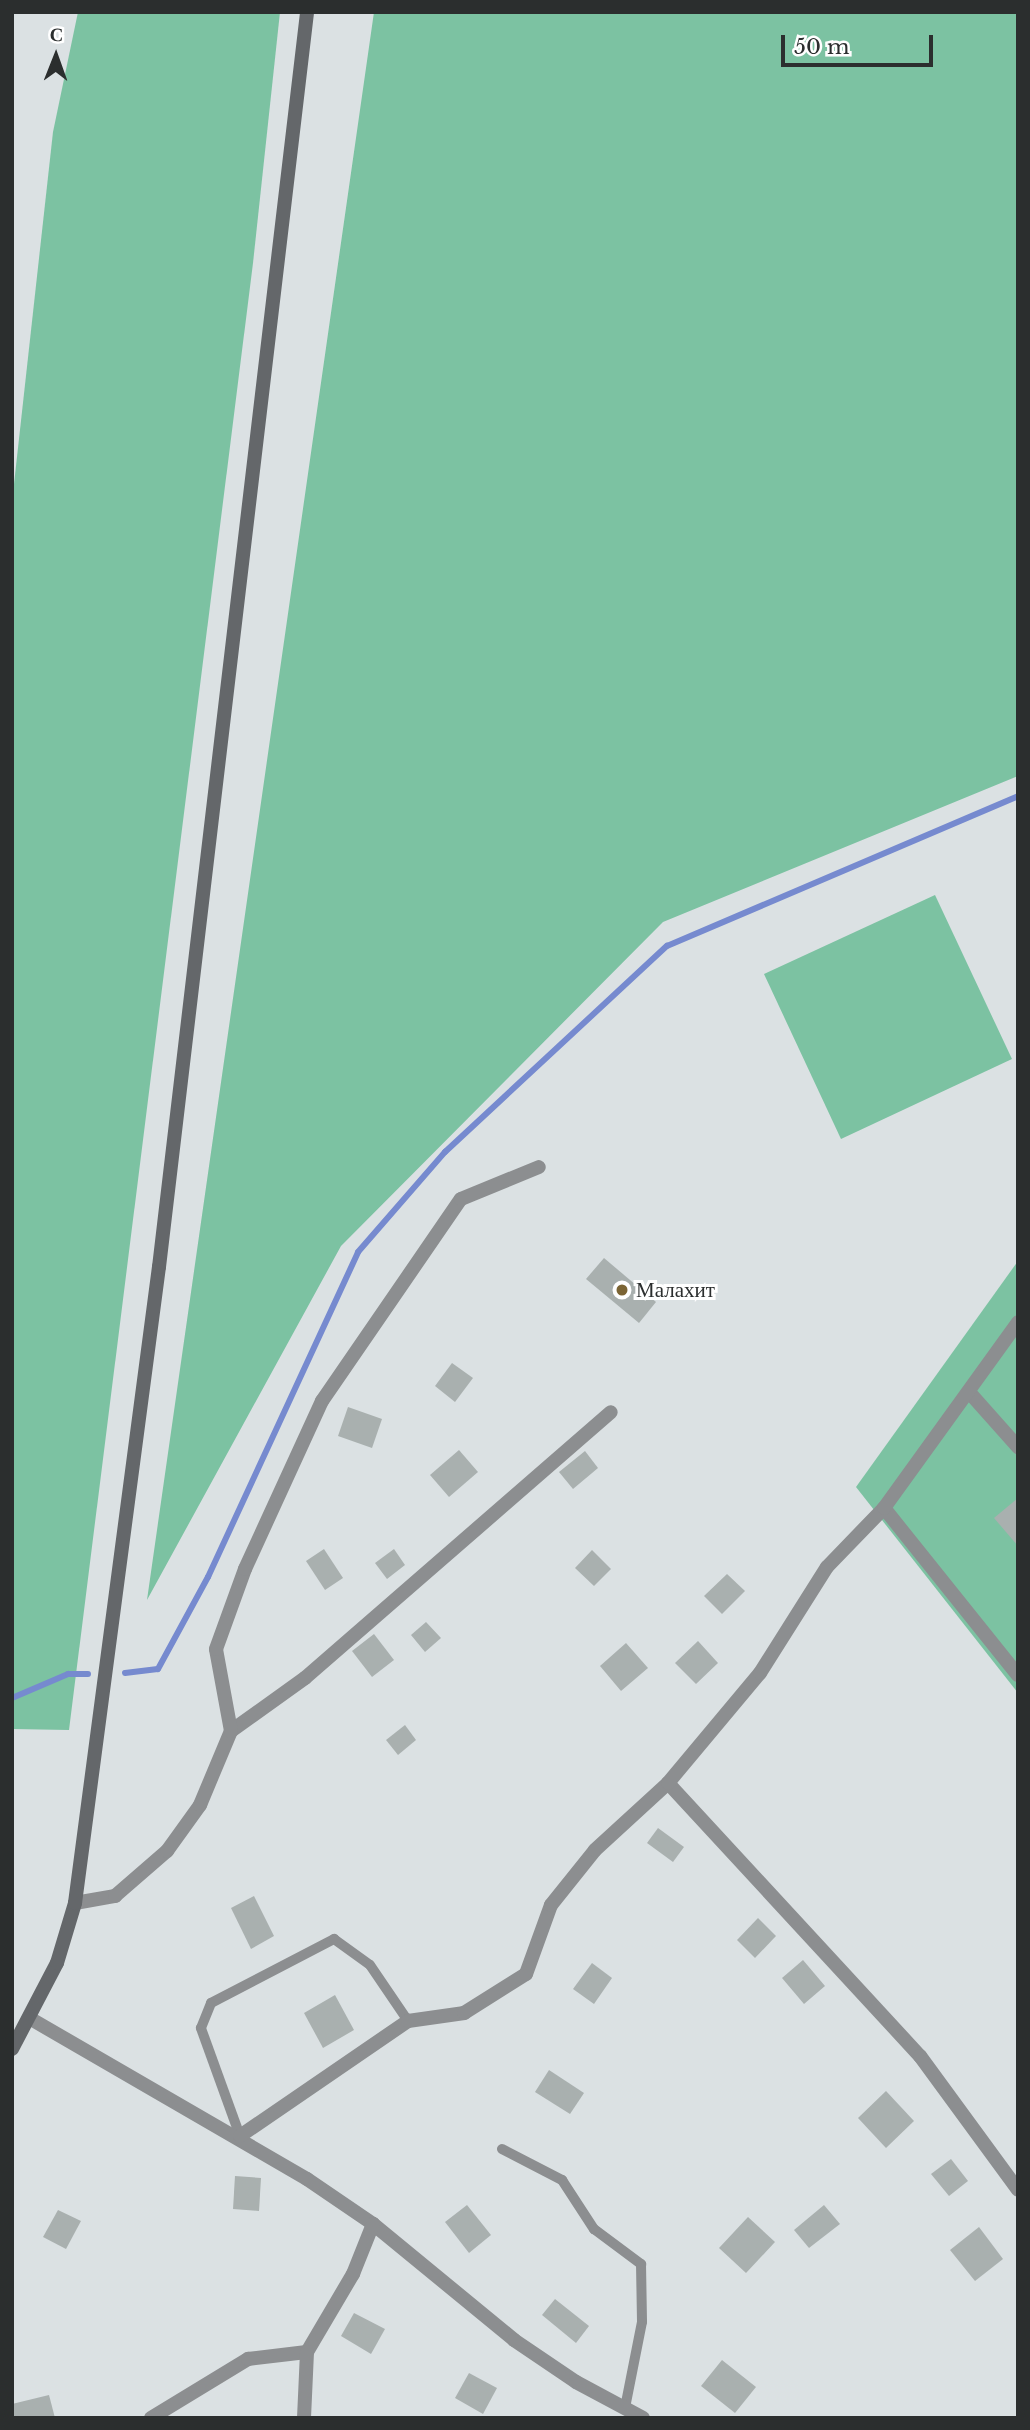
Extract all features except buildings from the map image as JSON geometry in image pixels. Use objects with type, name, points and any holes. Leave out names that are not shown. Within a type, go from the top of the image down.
[{"type":"main road","points":[[12,2049],[31,2018],[57,1963],[75,1903],[159,1267],[307,12]]},
{"type":"street","points":[[231,1731],[216,1649],[245,1569],[322,1401],[461,1199],[539,1167]]},
{"type":"street","points":[[240,2136],[408,2021],[464,2012],[526,1974],[551,1905],[595,1850],[668,1783],[760,1673],[827,1567],[884,1508],[1018,1322]]},
{"type":"street","points":[[969,1392],[1018,1447]]},
{"type":"street","points":[[75,1903],[115,1896],[167,1851],[200,1805],[231,1731],[305,1678],[611,1412]]},
{"type":"street","points":[[884,1508],[1018,1675]]},
{"type":"street","points":[[668,1783],[920,2056],[1018,2190]]},
{"type":"street","points":[[31,2018],[240,2136],[373,2224],[514,2340],[643,2418]]},
{"type":"street","points":[[304,2418],[307,2352],[353,2274],[373,2224]]},
{"type":"street","points":[[151,2418],[248,2359],[307,2352]]},
{"type":"lane","points":[[240,2136],[201,2028],[211,2003],[334,1939],[370,1965],[408,2021]]},
{"type":"lane","points":[[502,2149],[562,2180],[594,2230],[641,2264],[642,2322],[625,2408]]},
{"type":"green space","points":[[78,12],[280,12],[253,263],[69,1730],[12,1729],[12,502],[53,132]]},
{"type":"green space","points":[[374,12],[1018,12],[1018,776],[663,922],[341,1246],[147,1600]]},
{"type":"green space","points":[[935,895],[1012,1059],[841,1139],[764,974]]},
{"type":"green space","points":[[1018,1261],[1018,1693],[856,1487]]},
{"type":"waterway","points":[[125,1673],[158,1669],[208,1577],[358,1252],[445,1152],[667,946],[1018,796]]},
{"type":"waterway","points":[[12,1698],[68,1674],[88,1674]]},
{"type":"place","name":"Малахит","points":[[622,1290]]}]
